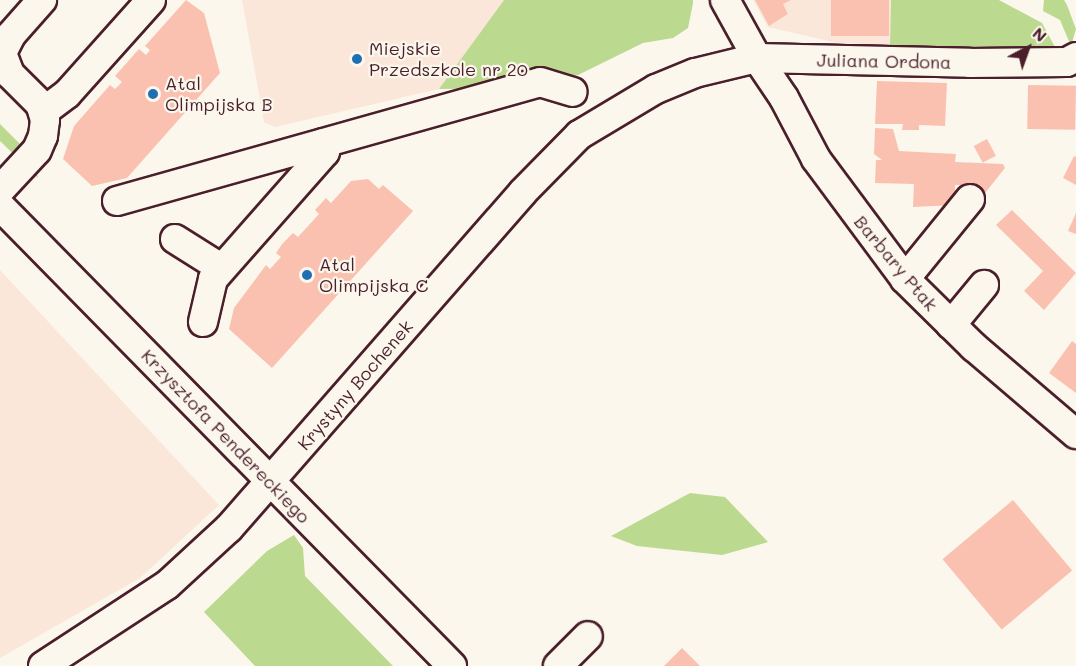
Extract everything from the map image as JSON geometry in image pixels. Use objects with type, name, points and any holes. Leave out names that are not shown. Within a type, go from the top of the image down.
[{"type":"street","points":[[0,190],[37,150],[45,120],[34,95],[10,74],[2,53],[10,35],[42,0]]},
{"type":"street","points":[[43,112],[67,94],[151,0]]},
{"type":"street","points":[[725,0],[757,58]]},
{"type":"street","name":"Juliana Ordona","points":[[757,58],[981,63],[1068,62],[1076,57]]},
{"type":"street","name":"Barbary Ptak","points":[[757,58],[784,98],[816,159],[905,279],[951,325],[1076,434]]},
{"type":"street","name":"Krystyny Bochenek","points":[[43,666],[167,585],[229,528],[529,185],[579,135],[656,89],[695,73],[757,58]]},
{"type":"street","points":[[117,201],[540,82],[572,92]]},
{"type":"street","points":[[203,322],[213,279],[325,152],[323,143]]},
{"type":"street","points":[[905,279],[970,199]]},
{"type":"street","name":"Krzysztofa Pendereckiego","points":[[0,206],[452,666]]},
{"type":"street","points":[[175,239],[221,268]]},
{"type":"street","points":[[951,325],[984,285]]},
{"type":"street","points":[[558,666],[588,636]]},
{"type":"shaded area","name":"Miejskie Przedszkole nr 20","points":[[242,0],[504,0],[439,89],[275,127],[264,122]]},
{"type":"shaded area","points":[[753,0],[891,0],[890,45],[837,43],[768,27]]},
{"type":"shaded area","points":[[0,270],[219,505],[140,578],[0,658]]},
{"type":"green space","points":[[504,0],[693,0],[693,3],[688,28],[673,38],[643,43],[578,75],[525,88],[439,89]]},
{"type":"green space","points":[[891,0],[999,0],[1042,23],[1056,49],[890,45]]},
{"type":"green space","points":[[1044,0],[1064,0],[1067,5],[1076,29],[1071,46],[1060,20],[1043,11]]},
{"type":"green space","points":[[0,124],[33,157],[38,178],[0,141]]},
{"type":"green space","points":[[690,493],[725,497],[768,542],[722,555],[637,546],[611,536]]},
{"type":"green space","points":[[294,535],[303,548],[305,576],[393,666],[255,666],[204,612],[267,551]]},
{"type":"building","name":"Atal Olimpijska B","points":[[186,0],[204,13],[220,73],[127,178],[92,186],[63,159],[74,126],[110,85],[115,89],[122,82],[115,76],[139,49],[146,55],[150,50],[145,46]]},
{"type":"building","points":[[755,0],[791,0],[783,4],[788,14],[769,26]]},
{"type":"building","points":[[831,0],[889,0],[889,36],[831,36]]},
{"type":"building","points":[[877,81],[947,83],[945,126],[919,125],[919,130],[902,130],[903,124],[875,124]]},
{"type":"building","points":[[1028,85],[1076,86],[1075,130],[1027,129]]},
{"type":"building","points":[[875,128],[893,129],[899,151],[956,154],[955,162],[1003,164],[1005,168],[985,193],[980,189],[982,186],[955,185],[955,205],[913,207],[914,184],[875,183],[876,160],[882,160],[874,154]]},
{"type":"building","points":[[987,139],[996,156],[983,163],[974,146]]},
{"type":"building","points":[[1074,156],[1076,157],[1076,185],[1063,178]]},
{"type":"building","name":"Atal Olimpijska C","points":[[368,179],[379,189],[383,185],[413,211],[272,368],[229,329],[234,308],[266,265],[270,269],[281,257],[276,253],[283,243],[293,233],[298,237],[319,214],[315,210],[326,198],[331,203],[351,181]]},
{"type":"building","points":[[1012,210],[1076,273],[1044,310],[1024,291],[1043,271],[996,225]]},
{"type":"building","points":[[1076,213],[1076,234],[1068,231]]},
{"type":"building","points":[[1072,341],[1076,344],[1076,393],[1049,373]]},
{"type":"building","points":[[1013,500],[1072,570],[1002,630],[943,559]]},
{"type":"building","points":[[682,648],[700,666],[664,666]]},
{"type":"place","name":"Miejskie Przedszkole nr 20","points":[[357,59]]},
{"type":"place","name":"Atal Olimpijska B","points":[[153,94]]},
{"type":"place","name":"Atal Olimpijska C","points":[[307,275]]}]
